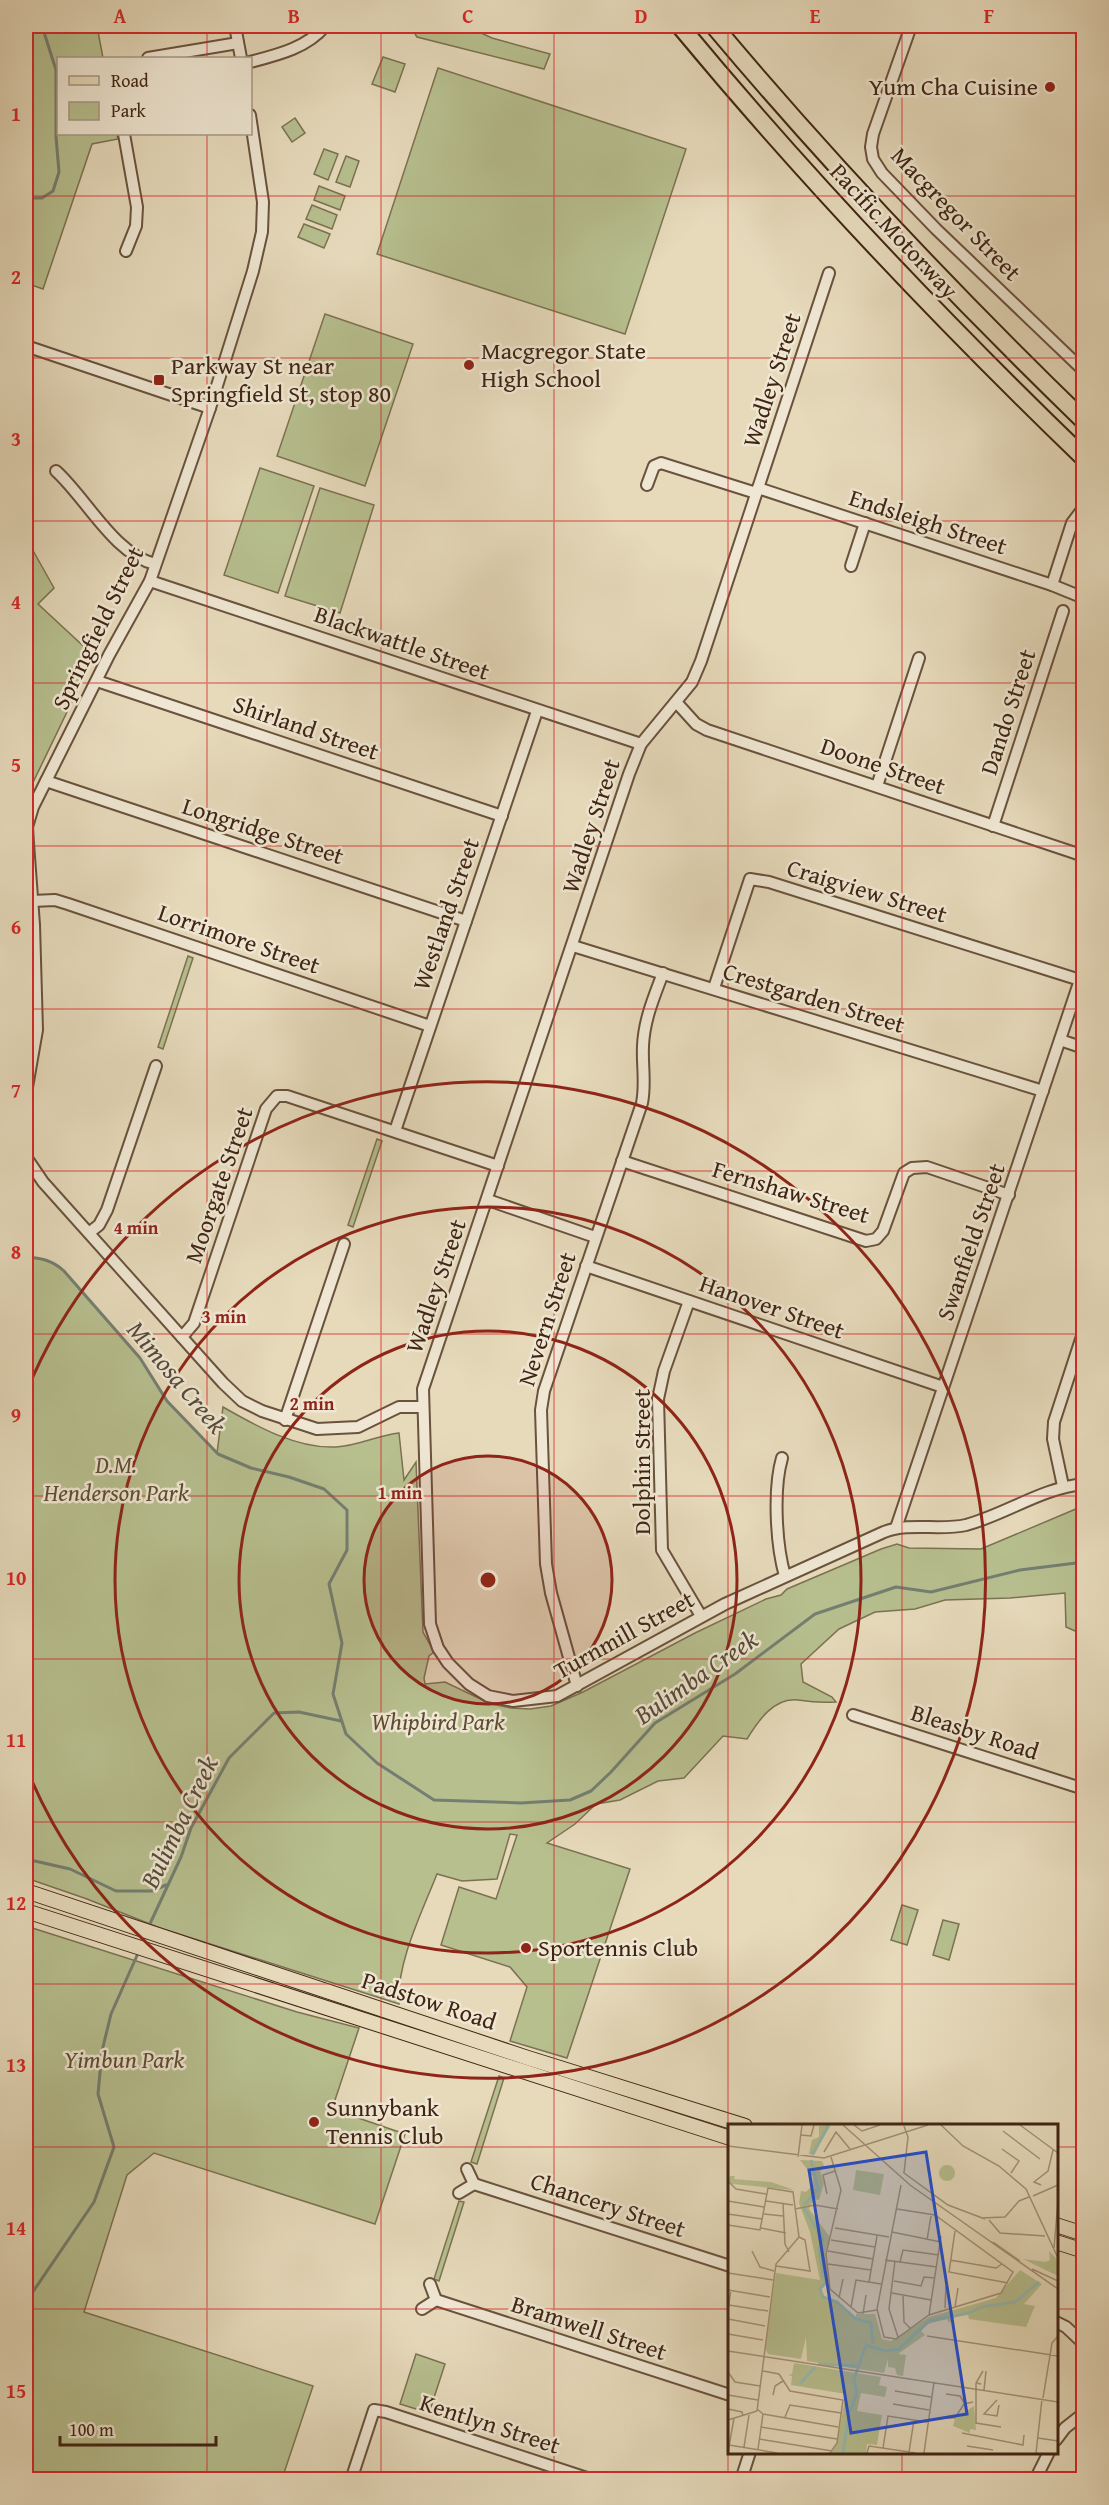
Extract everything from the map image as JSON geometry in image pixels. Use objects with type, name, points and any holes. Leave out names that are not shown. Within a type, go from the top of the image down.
[{"type":"highway","name":"Pacific Motorway","points":[[680,26],[757,117],[908,282],[1083,458]]},
{"type":"highway","name":"Pacific Motorway","points":[[714,26],[784,109],[920,259],[1083,421]]},
{"type":"main road","name":"Padstow Road","points":[[26,1891],[517,2054],[739,2124]]},
{"type":"main road","name":"Padstow Road","points":[[26,1911],[728,2138]]},
{"type":"main road","points":[[1058,2226],[1083,2234]]},
{"type":"main road","points":[[1058,2243],[1083,2251]]},
{"type":"street","points":[[235,26],[241,57]]},
{"type":"street","points":[[252,61],[302,45],[325,26]]},
{"type":"street","name":"Macgregor Street","points":[[911,26],[873,134],[871,147],[876,165],[936,229],[1083,371]]},
{"type":"street","points":[[154,57],[238,43]]},
{"type":"street","name":"Springfield Street","points":[[26,1093],[37,1030],[27,827],[33,807],[46,781],[150,581],[210,408],[254,269],[262,232],[262,180],[252,126]]},
{"type":"street","points":[[124,135],[137,207],[136,226],[126,251]]},
{"type":"street","name":"Wadley Street","points":[[422,1407],[423,1389],[640,744],[693,682],[829,273]]},
{"type":"street","points":[[26,346],[210,408]]},
{"type":"street","name":"Endsleigh Street","points":[[647,485],[654,466],[661,463],[865,523],[1052,585],[1083,598]]},
{"type":"street","points":[[56,471],[69,483],[97,519],[133,554],[155,564]]},
{"type":"street","points":[[1052,585],[1072,523],[1083,507]]},
{"type":"street","points":[[851,566],[865,523]]},
{"type":"street","name":"Blackwattle Street","points":[[150,581],[640,744]]},
{"type":"street","name":"Dando Street","points":[[993,826],[1063,611]]},
{"type":"street","points":[[877,786],[919,658]]},
{"type":"street","name":"Shirland Street","points":[[97,681],[502,816]]},
{"type":"street","name":"Doone Street","points":[[677,703],[696,724],[707,730],[1083,856]]},
{"type":"street","name":"Westland Street","points":[[395,1131],[537,711]]},
{"type":"street","name":"Longridge Street","points":[[46,781],[466,921]]},
{"type":"street","name":"Craigview Street","points":[[714,988],[750,879],[769,882],[1082,974]]},
{"type":"street","name":"Lorrimore Street","points":[[32,901],[56,900],[430,1026]]},
{"type":"street","name":"Crestgarden Street","points":[[573,946],[1043,1091]]},
{"type":"street","name":"Nevern Street","points":[[577,1686],[551,1593],[546,1564],[541,1410],[544,1391],[642,1102],[645,1086],[642,1048],[645,1022],[663,973]]},
{"type":"street","name":"Swanfield Street","points":[[896,1528],[1082,974]]},
{"type":"street","points":[[1060,1040],[1083,1048]]},
{"type":"street","points":[[90,1232],[99,1225],[106,1210],[156,1066]]},
{"type":"street","name":"Moorgate Street","points":[[182,1337],[194,1323],[270,1101],[277,1096],[287,1095],[498,1166]]},
{"type":"street","points":[[26,1157],[44,1182],[242,1401],[285,1420],[317,1429],[339,1430],[358,1427],[399,1407],[422,1407]]},
{"type":"street","name":"Fernshaw Street","points":[[622,1161],[866,1241],[876,1239],[883,1232],[904,1173],[912,1168],[927,1167],[1009,1195]]},
{"type":"street","points":[[488,1200],[596,1237]]},
{"type":"street","points":[[285,1420],[344,1244]]},
{"type":"street","name":"Hanover Street","points":[[586,1266],[943,1387]]},
{"type":"street","name":"Dolphin Street","points":[[689,1301],[664,1371],[658,1399],[662,1550],[701,1616]]},
{"type":"street","points":[[1063,1486],[1053,1439],[1054,1422],[1083,1330]]},
{"type":"street","name":"Turnmill Street","points":[[422,1407],[430,1624],[438,1648],[457,1675],[488,1696],[513,1701],[533,1701],[557,1696],[701,1616],[896,1528]]},
{"type":"street","points":[[782,1458],[778,1471],[778,1537],[780,1556],[786,1576]]},
{"type":"street","points":[[896,1528],[942,1529],[966,1525],[1063,1486],[1083,1484]]},
{"type":"street","name":"Bleasby Road","points":[[853,1715],[1083,1788]]},
{"type":"street","points":[[459,2193],[474,2184],[467,2169]]},
{"type":"street","name":"Chancery Street","points":[[474,2184],[728,2266]]},
{"type":"street","points":[[422,2309],[436,2300],[430,2284]]},
{"type":"street","name":"Bramwell Street","points":[[436,2300],[728,2395]]},
{"type":"street","points":[[1058,2323],[1066,2327],[1083,2344]]},
{"type":"street","name":"Kentlyn Street","points":[[351,2480],[374,2410],[593,2480]]},
{"type":"street","points":[[1058,2437],[1065,2428],[1083,2413]]},
{"type":"street","points":[[741,2480],[749,2454]]},
{"type":"street","points":[[1035,2480],[1048,2454]]},
{"type":"green space","points":[[26,26],[97,26],[103,57],[57,57],[57,135],[117,135],[118,139],[92,144],[43,289],[26,283]]},
{"type":"green space","points":[[410,26],[466,26],[492,38],[550,54],[544,69],[417,37]]},
{"type":"green space","points":[[383,57],[405,64],[395,92],[372,84]]},
{"type":"green space","points":[[438,68],[686,149],[625,334],[377,254]]},
{"type":"green space","points":[[295,118],[305,133],[292,142],[282,127]]},
{"type":"green space","points":[[324,149],[338,154],[328,180],[314,174]]},
{"type":"green space","points":[[346,156],[359,161],[350,187],[336,182]]},
{"type":"green space","points":[[319,186],[345,196],[340,210],[314,200]]},
{"type":"green space","points":[[312,205],[337,215],[332,229],[306,219]]},
{"type":"green space","points":[[304,224],[330,234],[324,248],[298,237]]},
{"type":"green space","points":[[325,314],[413,344],[365,486],[277,456]]},
{"type":"green space","points":[[260,468],[314,486],[278,593],[224,575]]},
{"type":"green space","points":[[320,488],[374,505],[340,613],[285,596]]},
{"type":"green space","points":[[26,538],[54,588],[38,604],[94,656],[26,797]]},
{"type":"green space","points":[[188,956],[193,958],[163,1049],[158,1047]]},
{"type":"green space","points":[[377,1139],[382,1141],[353,1227],[348,1225]]},
{"type":"green space","points":[[26,1257],[46,1260],[64,1271],[140,1358],[167,1401],[217,1453],[223,1407],[277,1435],[321,1447],[344,1446],[399,1433],[404,1480],[416,1462],[423,1632],[434,1652],[429,1656],[424,1678],[425,1684],[445,1682],[491,1704],[511,1708],[530,1709],[551,1706],[583,1692],[695,1633],[766,1599],[781,1595],[787,1589],[881,1549],[897,1544],[909,1548],[981,1549],[1083,1506],[1083,1630],[1075,1631],[1066,1627],[1065,1593],[945,1600],[915,1609],[875,1612],[839,1629],[801,1664],[803,1682],[832,1697],[836,1702],[789,1700],[781,1702],[762,1718],[747,1739],[723,1736],[684,1778],[658,1781],[620,1800],[596,1804],[575,1824],[547,1843],[630,1869],[567,2058],[510,2041],[527,1987],[510,1967],[441,1945],[459,1887],[496,1899],[517,1835],[510,1834],[497,1879],[462,1881],[437,1874],[406,1955],[399,1988],[399,2004],[160,1928],[26,1878]]},
{"type":"green space","points":[[902,1905],[918,1910],[907,1945],[891,1940]]},
{"type":"green space","points":[[943,1920],[959,1924],[949,1960],[933,1955]]},
{"type":"green space","name":"Yimbun Park","points":[[26,1926],[297,2012],[359,2028],[332,2109],[405,2134],[375,2224],[154,2153],[127,2175],[84,2312],[313,2386],[282,2479],[26,2479]]},
{"type":"green space","points":[[499,2076],[504,2078],[477,2164],[471,2162]]},
{"type":"green space","points":[[459,2201],[464,2202],[439,2281],[434,2279]]},
{"type":"green space","points":[[416,2354],[445,2364],[429,2413],[400,2404]]},
{"type":"waterway","name":"Mimosa Creek","points":[[26,198],[42,198],[53,191],[59,172],[56,137],[56,70],[42,26]]},
{"type":"waterway","name":"Bulimba Creek","points":[[26,1257],[46,1260],[64,1271],[140,1358],[167,1401],[218,1454],[251,1468],[289,1477],[324,1489],[347,1510],[347,1550],[329,1584],[342,1643],[333,1694],[346,1734],[377,1763],[434,1800],[521,1803],[570,1800],[591,1791],[655,1723],[735,1674],[815,1614],[896,1587],[931,1592],[1020,1570],[1084,1562]]},
{"type":"waterway","name":"Bulimba Creek","points":[[148,1928],[181,1857],[191,1828],[229,1758],[274,1713],[299,1712],[341,1721]]},
{"type":"waterway","points":[[26,1859],[70,1869],[116,1891],[152,1891],[166,1885]]},
{"type":"waterway","name":"Bulimba Creek","points":[[26,2302],[94,2202],[114,2147],[98,2094],[102,2051],[111,2014],[139,1951]]},
{"type":"place","name":"Yum Cha Cuisine","points":[[1050,87]]},
{"type":"place","name":"Macgregor State High School","points":[[469,365]]},
{"type":"place","name":"Parkway St near Springfield St, stop 80","points":[[159,380]]},
{"type":"place","name":"Sportennis Club","points":[[526,1948]]},
{"type":"place","name":"Sunnybank Tennis Club","points":[[314,2122]]},
{"type":"park label","name":"D.M. Henderson Park","points":[[116,1479]]},
{"type":"park label","name":"Whipbird Park","points":[[438,1722]]}]
